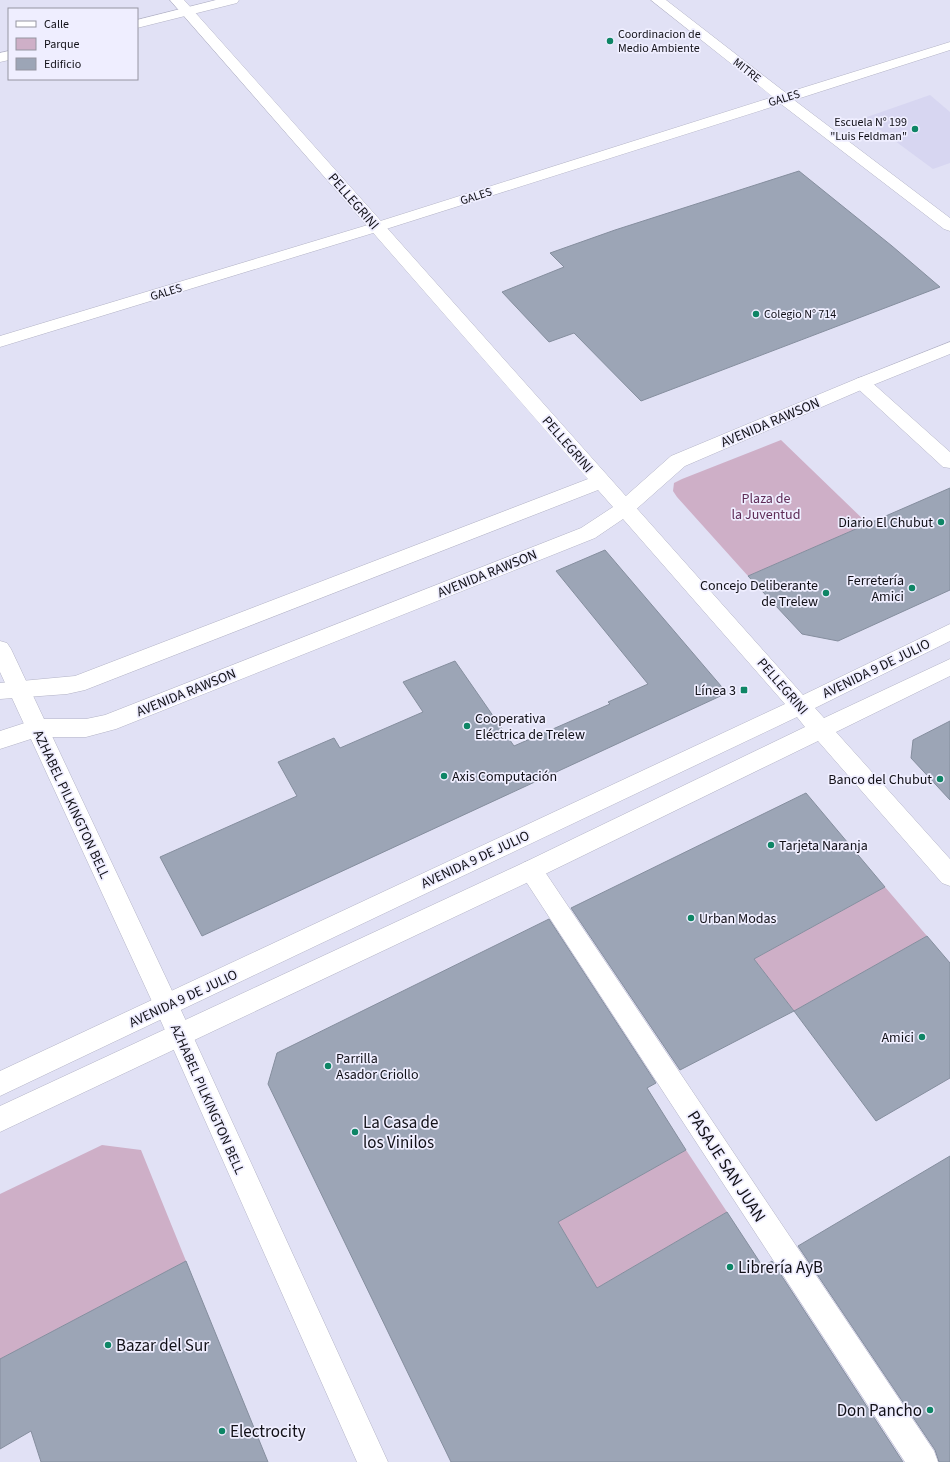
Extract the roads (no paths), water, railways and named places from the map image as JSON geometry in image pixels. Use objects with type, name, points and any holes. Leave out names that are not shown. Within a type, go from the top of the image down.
[{"type":"street","points":[[138,24],[182,6],[232,0]]},
{"type":"street","name":"MITRE","points":[[658,0],[950,226]]},
{"type":"street","name":"PELLEGRINI","points":[[182,6],[950,876]]},
{"type":"street","name":"GALES","points":[[0,342],[377,227],[950,46]]},
{"type":"street","name":"AVENIDA RAWSON","points":[[0,740],[37,728],[86,728],[108,723],[588,533],[625,508],[678,461],[862,383],[950,348]]},
{"type":"street","points":[[862,383],[950,462]]},
{"type":"street","points":[[9,689],[58,687],[77,684],[601,481]]},
{"type":"street","name":"AVENIDA 9 DE JULIO","points":[[0,1084],[800,706],[950,632]]},
{"type":"street","name":"AZHABEL PILKINGTON BELL","points":[[0,649],[9,689],[37,728],[166,1005],[374,1462]]},
{"type":"street","points":[[0,1120],[532,870],[950,668]]},
{"type":"street","name":"PASAJE SAN JUAN","points":[[532,870],[923,1462]]},
{"type":"place","name":"Coordinacion de Medio Ambiente","points":[[610,41]]},
{"type":"place","name":"Escuela N° 199 \"Luis Feldman\"","points":[[915,129]]},
{"type":"place","name":"Colegio N° 714","points":[[756,314]]},
{"type":"place","name":"Diario El Chubut","points":[[941,522]]},
{"type":"place","name":"Ferretería Amici","points":[[912,588]]},
{"type":"place","name":"Concejo Deliberante de Trelew","points":[[826,593]]},
{"type":"place","name":"Línea 3","points":[[744,690]]},
{"type":"place","name":"Cooperativa Eléctrica de Trelew","points":[[467,726]]},
{"type":"place","name":"Axis Computación","points":[[444,776]]},
{"type":"place","name":"Banco del Chubut","points":[[940,779]]},
{"type":"place","name":"Tarjeta Naranja","points":[[771,845]]},
{"type":"place","name":"Urban Modas","points":[[691,918]]},
{"type":"place","name":"Amici","points":[[922,1037]]},
{"type":"place","name":"Parrilla Asador Criollo","points":[[328,1066]]},
{"type":"place","name":"La Casa de los Vinilos","points":[[355,1132]]},
{"type":"place","name":"Librería AyB","points":[[730,1267]]},
{"type":"place","name":"Bazar del Sur","points":[[108,1345]]},
{"type":"place","name":"Don Pancho","points":[[930,1410]]},
{"type":"place","name":"Electrocity","points":[[222,1431]]},
{"type":"park label","name":"Plaza de la Juventud","points":[[766,506]]}]
